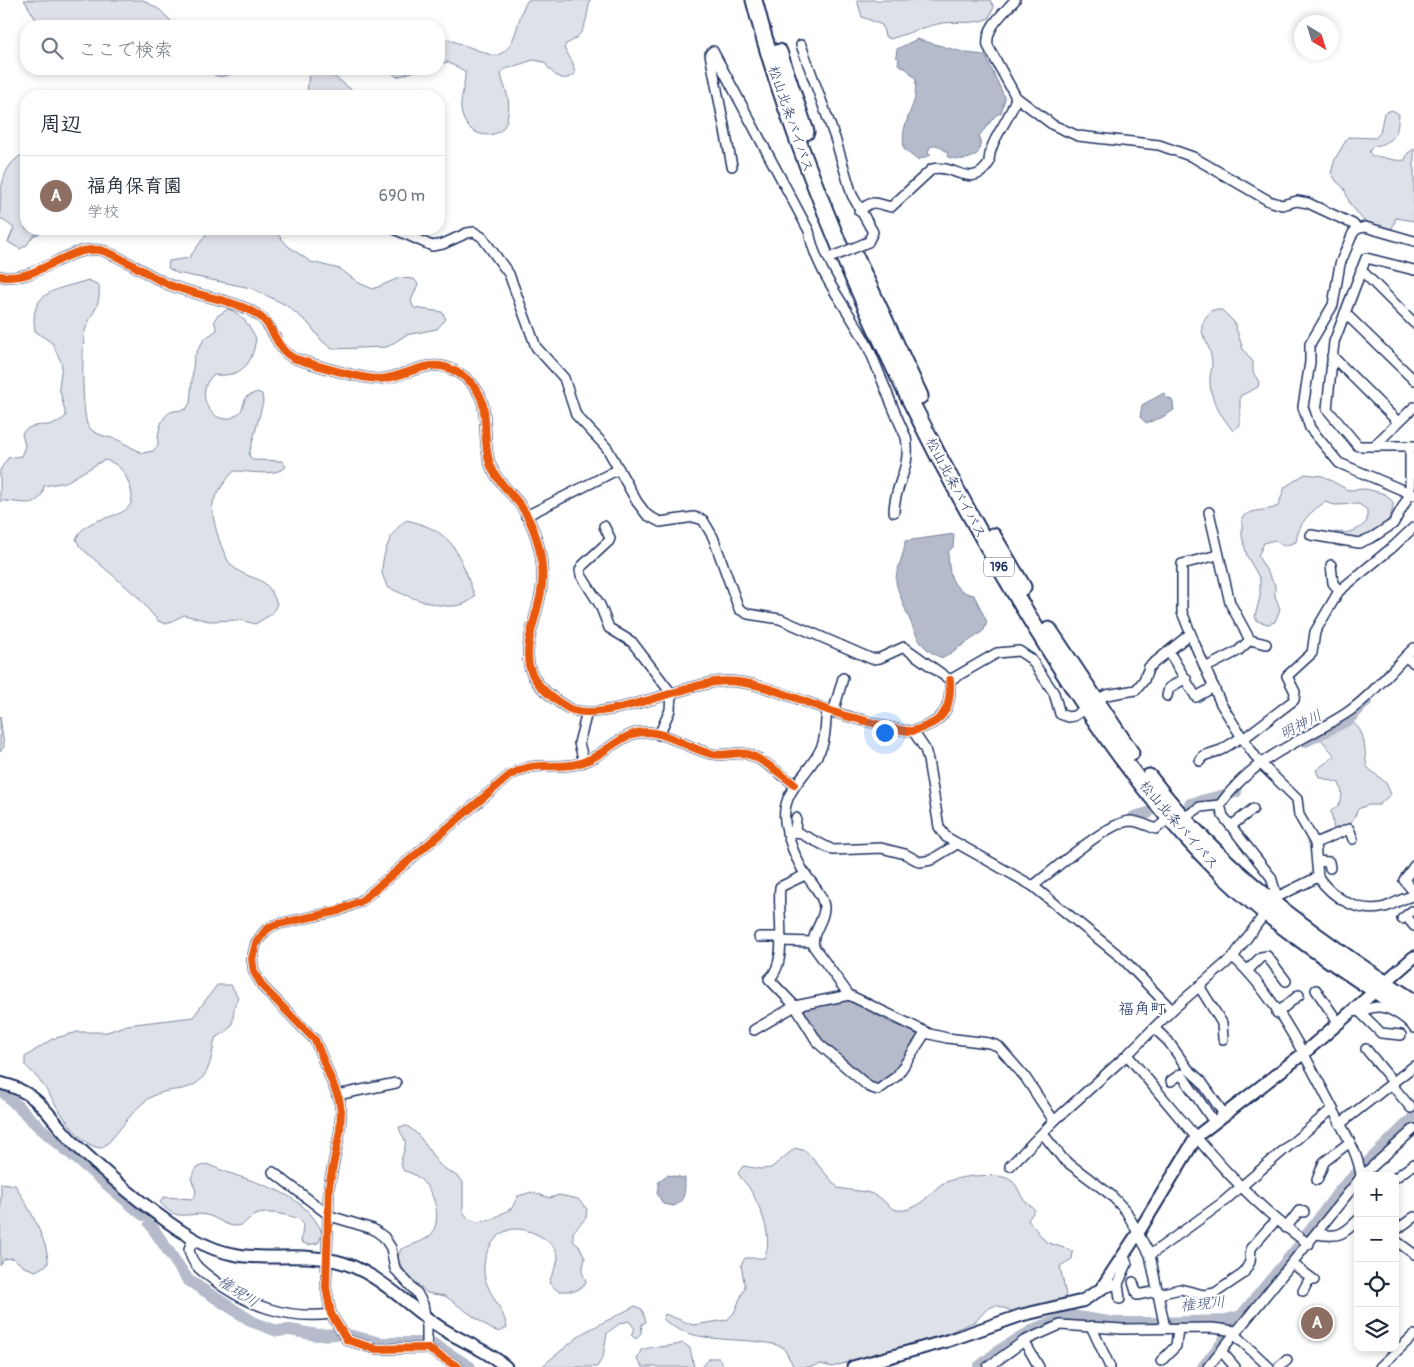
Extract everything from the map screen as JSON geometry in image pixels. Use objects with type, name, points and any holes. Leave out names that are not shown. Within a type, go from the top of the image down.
[{"type":"highway","name":"松山北条バイパス","points":[[754,0],[780,89],[801,149],[881,344],[968,512],[1091,705],[1176,818],[1225,877],[1272,904],[1308,946],[1379,986],[1414,1002]]},
{"type":"highway","name":"松山北条バイパス","points":[[765,0],[773,33],[810,145],[881,344]]},
{"type":"highway","name":"松山北条バイパス","points":[[1379,986],[1407,1016]]},
{"type":"street","points":[[1015,0],[986,37],[988,46],[1016,97],[1062,130],[1078,136],[1159,145],[1193,157],[1269,201],[1282,205],[1297,201],[1308,202],[1352,224],[1357,229]]},
{"type":"street","points":[[801,45],[859,211],[873,232],[868,242],[818,262]]},
{"type":"street","points":[[732,166],[710,54],[713,50],[809,231],[812,245],[826,280],[842,301],[881,344],[909,453],[895,500],[894,512]]},
{"type":"street","points":[[859,211],[870,203],[875,202],[891,207],[926,172],[932,169],[939,167],[966,176],[979,174],[989,163],[989,150],[1014,106],[1016,97]]},
{"type":"street","points":[[1412,494],[1346,466],[1334,458],[1310,428],[1303,407],[1310,362],[1310,344],[1333,305],[1340,264],[1357,229],[1361,227],[1373,229],[1414,241]]},
{"type":"street","points":[[407,235],[432,246],[443,244],[468,233],[474,232],[482,237],[508,274],[536,347],[564,378],[576,415],[606,448],[637,502],[647,515],[660,522],[694,517],[703,520],[713,537],[739,609],[748,614],[780,619],[872,659],[880,658],[904,647],[950,680]]},
{"type":"street","points":[[0,276],[9,278],[29,274],[66,257],[100,250],[167,284],[197,295],[241,307],[260,316],[272,330],[280,348],[293,358],[379,379],[424,366],[438,365],[450,368],[472,384],[482,400],[486,419],[486,449],[490,465],[526,516],[540,553],[543,580],[529,644],[529,665],[538,684],[568,708],[587,712],[608,710],[714,682],[740,682],[791,697],[830,713],[913,731],[942,718],[948,707],[950,680]]},
{"type":"street","points":[[1311,535],[1359,543],[1374,537],[1397,520],[1402,507],[1412,494],[1412,446],[1358,446],[1327,409],[1334,342],[1366,258],[1414,270]]},
{"type":"street","points":[[1361,270],[1414,323]]},
{"type":"street","points":[[1346,312],[1414,380]]},
{"type":"street","points":[[1332,356],[1398,422]]},
{"type":"street","points":[[1374,446],[1414,407]]},
{"type":"street","points":[[526,516],[619,469]]},
{"type":"street","points":[[1210,512],[1230,603],[1250,640],[1266,644]]},
{"type":"street","points":[[604,526],[610,538],[609,541],[582,566],[580,570],[581,575],[600,605],[609,628],[632,642],[670,693],[670,710],[659,735]]},
{"type":"street","points":[[1200,761],[1203,756],[1221,750],[1243,738],[1294,700],[1295,692],[1287,676],[1312,653],[1315,632],[1339,591],[1414,527]]},
{"type":"street","points":[[1218,555],[1182,564],[1181,604],[1190,634],[1221,704],[1243,738],[1260,763],[1293,793],[1297,799],[1299,815],[1314,843],[1318,877],[1333,894],[1354,906],[1364,909],[1384,908],[1414,894],[1404,880],[1414,866]]},
{"type":"street","points":[[1331,565],[1333,582],[1339,591]]},
{"type":"street","points":[[950,680],[997,653],[1019,651],[1031,659],[1054,693],[1060,714],[1068,717],[1106,695],[1136,690],[1144,680],[1149,667],[1190,634]]},
{"type":"street","points":[[1206,668],[1238,651],[1250,640]]},
{"type":"street","points":[[1033,886],[1089,842],[1119,824],[1130,822],[1156,829],[1200,807],[1224,798],[1242,777],[1260,763],[1346,713],[1414,648]]},
{"type":"street","points":[[1169,652],[1196,697],[1214,687]]},
{"type":"street","points":[[1404,657],[1414,663]]},
{"type":"street","points":[[813,942],[823,916],[824,905],[805,875],[791,833],[786,808],[794,784],[822,745],[830,713],[843,678]]},
{"type":"street","points":[[1167,696],[1169,688],[1186,678]]},
{"type":"street","points":[[584,762],[579,743],[587,712]]},
{"type":"street","points":[[913,731],[928,760],[939,827],[946,837],[1033,886],[1122,958],[1172,1010]]},
{"type":"street","points":[[458,1367],[427,1344],[376,1349],[352,1343],[347,1340],[331,1314],[326,1287],[331,1170],[341,1121],[337,1095],[315,1040],[257,980],[252,959],[260,937],[274,925],[338,911],[361,901],[510,775],[536,764],[572,765],[584,762],[606,751],[632,734],[647,732],[659,735],[714,755],[740,753],[752,755],[794,784]]},
{"type":"street","points":[[1224,798],[1223,816],[1271,877],[1272,904]]},
{"type":"street","points":[[1231,826],[1253,809]]},
{"type":"street","points":[[791,833],[796,818]]},
{"type":"street","points":[[1314,843],[1350,829],[1353,839]]},
{"type":"street","points":[[791,833],[833,850],[881,848],[905,854],[920,862],[931,860],[956,844]]},
{"type":"street","points":[[1317,861],[1329,862],[1330,868]]},
{"type":"street","points":[[805,875],[780,887],[782,920],[779,939],[779,967],[769,979],[796,1006],[818,1043],[873,1090],[883,1088],[897,1076],[926,1032]]},
{"type":"street","points":[[1010,1166],[1054,1121],[1128,1055],[1172,1010],[1233,957],[1272,904],[1318,877]]},
{"type":"street","points":[[1407,916],[1414,926]]},
{"type":"street","points":[[758,937],[813,942]]},
{"type":"street","points":[[813,942],[849,995],[926,1032],[947,1038],[989,1043],[998,1046],[1026,1077],[1054,1121]]},
{"type":"street","points":[[1248,970],[1261,957],[1267,956],[1286,980]]},
{"type":"street","points":[[1233,957],[1248,970],[1304,1053],[1360,1162],[1359,1172]]},
{"type":"street","points":[[1101,1289],[1124,1256],[1197,1136],[1304,1053],[1338,1022],[1356,1011],[1379,986],[1414,957]]},
{"type":"street","points":[[1199,986],[1222,1023],[1223,1039]]},
{"type":"street","points":[[1316,990],[1338,1022]]},
{"type":"street","points":[[754,1030],[796,1006],[849,995]]},
{"type":"street","points":[[1277,1013],[1299,995]]},
{"type":"street","points":[[1356,1011],[1378,1006],[1387,1008],[1407,1016],[1414,1028]]},
{"type":"street","points":[[1356,1011],[1381,1033],[1397,1034],[1407,1016]]},
{"type":"street","points":[[1154,1028],[1176,1052],[1188,1069],[1201,1081],[1224,1114]]},
{"type":"street","points":[[1366,1049],[1411,1108]]},
{"type":"street","points":[[1128,1055],[1241,1186],[1276,1220],[1305,1241]]},
{"type":"street","points":[[1340,1124],[1414,1066]]},
{"type":"street","points":[[1171,1081],[1182,1074],[1214,1122]]},
{"type":"street","points":[[0,1082],[20,1088],[32,1095],[79,1148],[174,1226],[193,1239],[217,1250],[240,1256],[328,1260],[363,1270],[426,1318],[483,1351],[506,1367]]},
{"type":"street","points":[[337,1095],[396,1083]]},
{"type":"street","points":[[1150,1255],[1241,1186],[1332,1109]]},
{"type":"street","points":[[1367,1172],[1414,1129]]},
{"type":"street","points":[[1043,1134],[1063,1159],[1119,1202],[1150,1255],[1165,1328]]},
{"type":"street","points":[[1317,1180],[1324,1162],[1350,1142]]},
{"type":"street","points":[[1399,1175],[1414,1164]]},
{"type":"street","points":[[273,1172],[330,1216],[373,1229],[384,1237],[391,1248],[395,1269],[417,1293],[426,1318],[427,1344]]},
{"type":"street","points":[[1208,1367],[1222,1352],[1232,1331],[1292,1264],[1305,1241],[1316,1234],[1354,1185]]},
{"type":"street","points":[[1286,1228],[1299,1211],[1304,1212]]},
{"type":"street","points":[[1399,1227],[1414,1217]]},
{"type":"street","points":[[1133,1282],[1137,1296],[1180,1289],[1204,1295],[1215,1293],[1243,1274],[1250,1262],[1251,1248],[1276,1220]]},
{"type":"street","points":[[1316,1234],[1336,1239],[1354,1224]]},
{"type":"street","points":[[193,1239],[189,1249],[194,1263],[238,1297],[286,1313],[319,1316],[331,1314]]},
{"type":"street","points":[[1399,1243],[1414,1254]]},
{"type":"street","points":[[1120,1299],[1118,1284],[1128,1264],[1124,1256]]},
{"type":"street","points":[[1292,1264],[1312,1279],[1303,1291]]},
{"type":"street","points":[[853,1367],[947,1341],[1022,1315],[1082,1300],[1101,1289],[1118,1284]]},
{"type":"street","points":[[990,1366],[1024,1341],[1060,1325],[1122,1329],[1178,1328],[1232,1331],[1269,1367]]},
{"type":"street","points":[[1092,1326],[1110,1367]]},
{"type":"street","points":[[1161,1361],[1176,1346],[1178,1328]]},
{"type":"street","points":[[1380,1367],[1414,1335]]},
{"type":"street","points":[[1024,1341],[1039,1367]]},
{"type":"street","points":[[1222,1352],[1235,1367]]},
{"type":"street","points":[[1279,1367],[1287,1360]]},
{"type":"shaded area","points":[[24,0],[143,0],[160,10],[170,20],[36,20]]},
{"type":"shaded area","points":[[528,0],[590,0],[584,27],[578,37],[566,44],[564,48],[573,63],[575,74],[562,78],[554,74],[544,62],[533,60],[503,70],[501,74],[509,105],[507,119],[500,131],[494,134],[480,134],[468,126],[464,120],[461,102],[465,71],[445,62],[445,38],[494,56],[502,53],[512,41]]},
{"type":"shaded area","points":[[857,0],[990,0],[994,7],[989,18],[983,20],[936,24],[890,39],[885,36],[882,25],[862,17]]},
{"type":"shaded area","points":[[309,75],[332,75],[352,90],[307,90]]},
{"type":"shaded area","points":[[1392,110],[1399,114],[1396,133],[1386,143],[1372,147],[1369,152],[1372,156],[1392,160],[1405,160],[1408,153],[1414,149],[1414,221],[1396,218],[1392,229],[1364,221],[1350,204],[1344,188],[1331,173],[1335,159],[1348,137],[1375,138],[1380,133],[1384,113]]},
{"type":"shaded area","points":[[20,156],[20,235],[35,235],[27,245],[20,249],[8,242],[14,228],[0,218],[0,198],[3,180],[11,164]]},
{"type":"shaded area","points":[[206,235],[278,235],[288,246],[311,262],[340,269],[359,283],[373,289],[399,278],[414,279],[418,284],[411,301],[414,308],[442,312],[446,319],[437,329],[406,335],[387,347],[332,349],[322,341],[308,323],[286,305],[251,288],[177,273],[168,268],[169,261],[189,258]]},
{"type":"shaded area","points":[[88,280],[99,285],[99,298],[84,335],[83,378],[86,420],[88,426],[94,432],[118,440],[142,453],[153,451],[158,445],[159,430],[166,416],[174,411],[186,409],[190,403],[194,357],[204,339],[217,330],[214,321],[217,316],[228,309],[233,311],[245,321],[256,338],[252,356],[244,368],[231,374],[213,375],[204,393],[210,410],[216,416],[223,419],[232,418],[240,412],[246,397],[257,392],[262,394],[263,402],[249,455],[252,460],[282,461],[286,467],[268,473],[234,471],[216,495],[213,503],[215,526],[228,561],[239,571],[263,582],[268,587],[277,604],[272,614],[255,624],[241,620],[209,621],[184,615],[166,624],[158,621],[138,597],[80,547],[76,539],[83,529],[124,511],[130,504],[132,494],[127,479],[121,469],[112,462],[104,460],[66,482],[44,486],[42,494],[34,502],[0,501],[0,470],[8,458],[21,456],[25,446],[22,433],[33,426],[54,424],[66,416],[59,387],[62,364],[52,343],[35,331],[34,317],[36,307],[41,299],[57,289]]},
{"type":"shaded area","points":[[1212,310],[1222,310],[1234,322],[1243,349],[1253,362],[1253,372],[1259,382],[1258,387],[1240,396],[1240,425],[1233,431],[1212,397],[1210,379],[1212,360],[1202,328],[1206,317]]},
{"type":"shaded area","points":[[1305,474],[1323,476],[1348,490],[1366,489],[1385,494],[1393,502],[1392,511],[1389,519],[1376,532],[1341,547],[1334,545],[1332,537],[1335,532],[1349,532],[1360,527],[1367,521],[1367,510],[1359,504],[1335,505],[1325,502],[1314,510],[1302,523],[1296,542],[1284,546],[1274,540],[1264,543],[1258,556],[1275,585],[1275,596],[1280,609],[1275,622],[1268,624],[1257,621],[1255,616],[1260,597],[1260,579],[1247,556],[1242,536],[1242,517],[1251,512],[1278,506],[1285,487]]},
{"type":"shaded area","points":[[407,520],[437,531],[453,547],[459,556],[475,596],[467,603],[457,606],[432,604],[387,587],[382,572],[382,565],[388,543],[396,529]]},
{"type":"shaded area","points":[[0,716],[4,747],[0,752]]},
{"type":"shaded area","points":[[1350,722],[1359,729],[1362,735],[1367,767],[1386,783],[1391,794],[1379,805],[1368,805],[1358,809],[1352,822],[1334,830],[1331,811],[1340,802],[1342,791],[1339,783],[1319,777],[1316,770],[1335,756],[1320,738]]},
{"type":"shaded area","points":[[217,985],[231,985],[238,997],[232,1025],[215,1038],[210,1063],[203,1077],[191,1086],[152,1096],[137,1108],[102,1148],[93,1146],[76,1133],[41,1082],[25,1065],[25,1057],[52,1039],[78,1032],[107,1032],[127,1025],[193,1017]]},
{"type":"shaded area","points":[[407,1126],[420,1138],[438,1163],[463,1182],[463,1212],[469,1219],[477,1222],[492,1219],[512,1208],[518,1196],[532,1192],[550,1198],[559,1195],[578,1199],[587,1209],[586,1218],[573,1232],[573,1241],[580,1247],[585,1258],[582,1272],[586,1281],[584,1286],[575,1291],[558,1291],[549,1283],[558,1260],[553,1246],[535,1233],[516,1229],[503,1233],[493,1242],[486,1254],[484,1267],[486,1282],[502,1313],[507,1328],[499,1332],[491,1329],[445,1296],[427,1293],[406,1273],[397,1259],[401,1249],[429,1237],[434,1230],[436,1221],[435,1202],[426,1185],[420,1179],[404,1171],[401,1165],[405,1143],[399,1127]]},
{"type":"shaded area","points":[[795,1148],[806,1151],[838,1188],[875,1195],[896,1210],[905,1210],[916,1206],[939,1186],[953,1180],[973,1176],[994,1176],[1009,1179],[1017,1186],[1024,1200],[1035,1210],[1028,1220],[1046,1242],[1073,1251],[1072,1259],[1060,1266],[1066,1295],[1062,1301],[1014,1312],[996,1305],[986,1310],[976,1321],[945,1334],[832,1367],[821,1364],[811,1367],[794,1367],[783,1347],[769,1343],[690,1334],[676,1328],[663,1319],[665,1314],[693,1325],[727,1320],[734,1313],[745,1287],[741,1265],[745,1258],[764,1258],[768,1242],[759,1206],[750,1189],[738,1173],[743,1166],[761,1169],[771,1168]]},
{"type":"shaded area","points":[[207,1164],[273,1188],[288,1196],[314,1218],[323,1234],[318,1243],[308,1245],[301,1242],[303,1226],[301,1220],[285,1215],[273,1213],[255,1215],[242,1225],[235,1226],[206,1215],[176,1214],[160,1202],[164,1197],[194,1199],[196,1191],[191,1178],[196,1168]]},
{"type":"shaded area","points":[[1,1183],[15,1185],[31,1212],[41,1235],[48,1256],[48,1264],[36,1271],[24,1267],[13,1258],[4,1259],[0,1265]]},
{"type":"shaded area","points":[[635,1306],[642,1309],[646,1322],[642,1324],[641,1333],[636,1339],[631,1335],[635,1329],[629,1321],[619,1324],[607,1333],[603,1357],[597,1367],[541,1367],[583,1333]]},
{"type":"shaded area","points":[[683,1343],[690,1348],[694,1367],[643,1367],[637,1360],[641,1350]]},
{"type":"shaded area","points":[[710,1358],[719,1358],[724,1367],[702,1367]]},
{"type":"water","points":[[917,39],[966,53],[985,55],[1005,98],[1001,113],[996,115],[979,136],[979,150],[972,157],[954,159],[948,157],[947,152],[937,145],[930,147],[928,152],[931,155],[917,160],[904,149],[904,131],[914,101],[916,80],[908,70],[898,64],[899,58],[896,57],[897,49]]},
{"type":"water","points":[[1164,393],[1166,398],[1170,398],[1173,402],[1174,410],[1161,418],[1146,423],[1140,417],[1142,405]]},
{"type":"water","points":[[954,534],[953,547],[948,552],[952,580],[960,589],[974,595],[987,622],[984,630],[978,635],[943,658],[928,650],[921,643],[899,594],[896,577],[905,541]]},
{"type":"water","points":[[849,1000],[893,1024],[914,1031],[918,1038],[892,1075],[879,1085],[857,1073],[832,1052],[818,1037],[802,1011],[804,1008]]},
{"type":"water","points":[[667,1175],[685,1178],[683,1198],[674,1206],[663,1204],[657,1193],[659,1181]]},
{"type":"waterway","name":"明神川","points":[[1306,741],[1348,720],[1367,700]]},
{"type":"waterway","name":"明神川","points":[[1190,804],[1236,792]]},
{"type":"waterway","name":"明神川","points":[[1134,817],[1148,813]]},
{"type":"waterway","name":"権現川","points":[[0,1089],[38,1126],[143,1215]]},
{"type":"waterway","name":"権現川","points":[[979,1367],[1000,1350],[1037,1328],[1071,1316],[1115,1323],[1222,1321],[1241,1316],[1299,1246],[1340,1190],[1414,1117]]},
{"type":"waterway","name":"権現川","points":[[150,1224],[188,1280],[253,1322],[277,1331],[290,1330],[317,1335],[339,1334]]},
{"type":"waterway","points":[[1203,1367],[1223,1342],[1234,1319]]},
{"type":"waterway","name":"権現川","points":[[348,1335],[381,1343],[432,1343],[470,1367]]},
{"type":"cycle path","points":[[0,276],[26,275],[74,254],[87,250],[100,250],[115,255],[165,283],[237,305],[258,315],[269,326],[279,345],[296,359],[349,374],[379,379],[389,378],[426,367],[445,367],[469,380],[482,401],[490,464],[500,481],[525,513],[533,528],[540,552],[542,568],[541,593],[529,642],[528,654],[531,672],[539,685],[568,708],[581,712],[618,708],[700,685],[732,681],[767,688],[837,713],[892,728],[912,731],[932,724],[943,715],[950,696],[950,680]]},
{"type":"cycle path","points":[[458,1367],[427,1348],[376,1349],[347,1340],[331,1314],[326,1287],[329,1186],[340,1131],[341,1111],[339,1099],[315,1040],[263,987],[254,972],[252,959],[256,943],[266,930],[274,925],[338,911],[361,901],[510,775],[535,766],[563,766],[581,763],[633,734],[643,732],[663,735],[712,754],[741,753],[750,755],[767,764],[794,784]]},
{"type":"place","name":"福角保育園","points":[[1317,1323]]},
{"type":"district","name":"福角町","points":[[1142,1009]]}]
